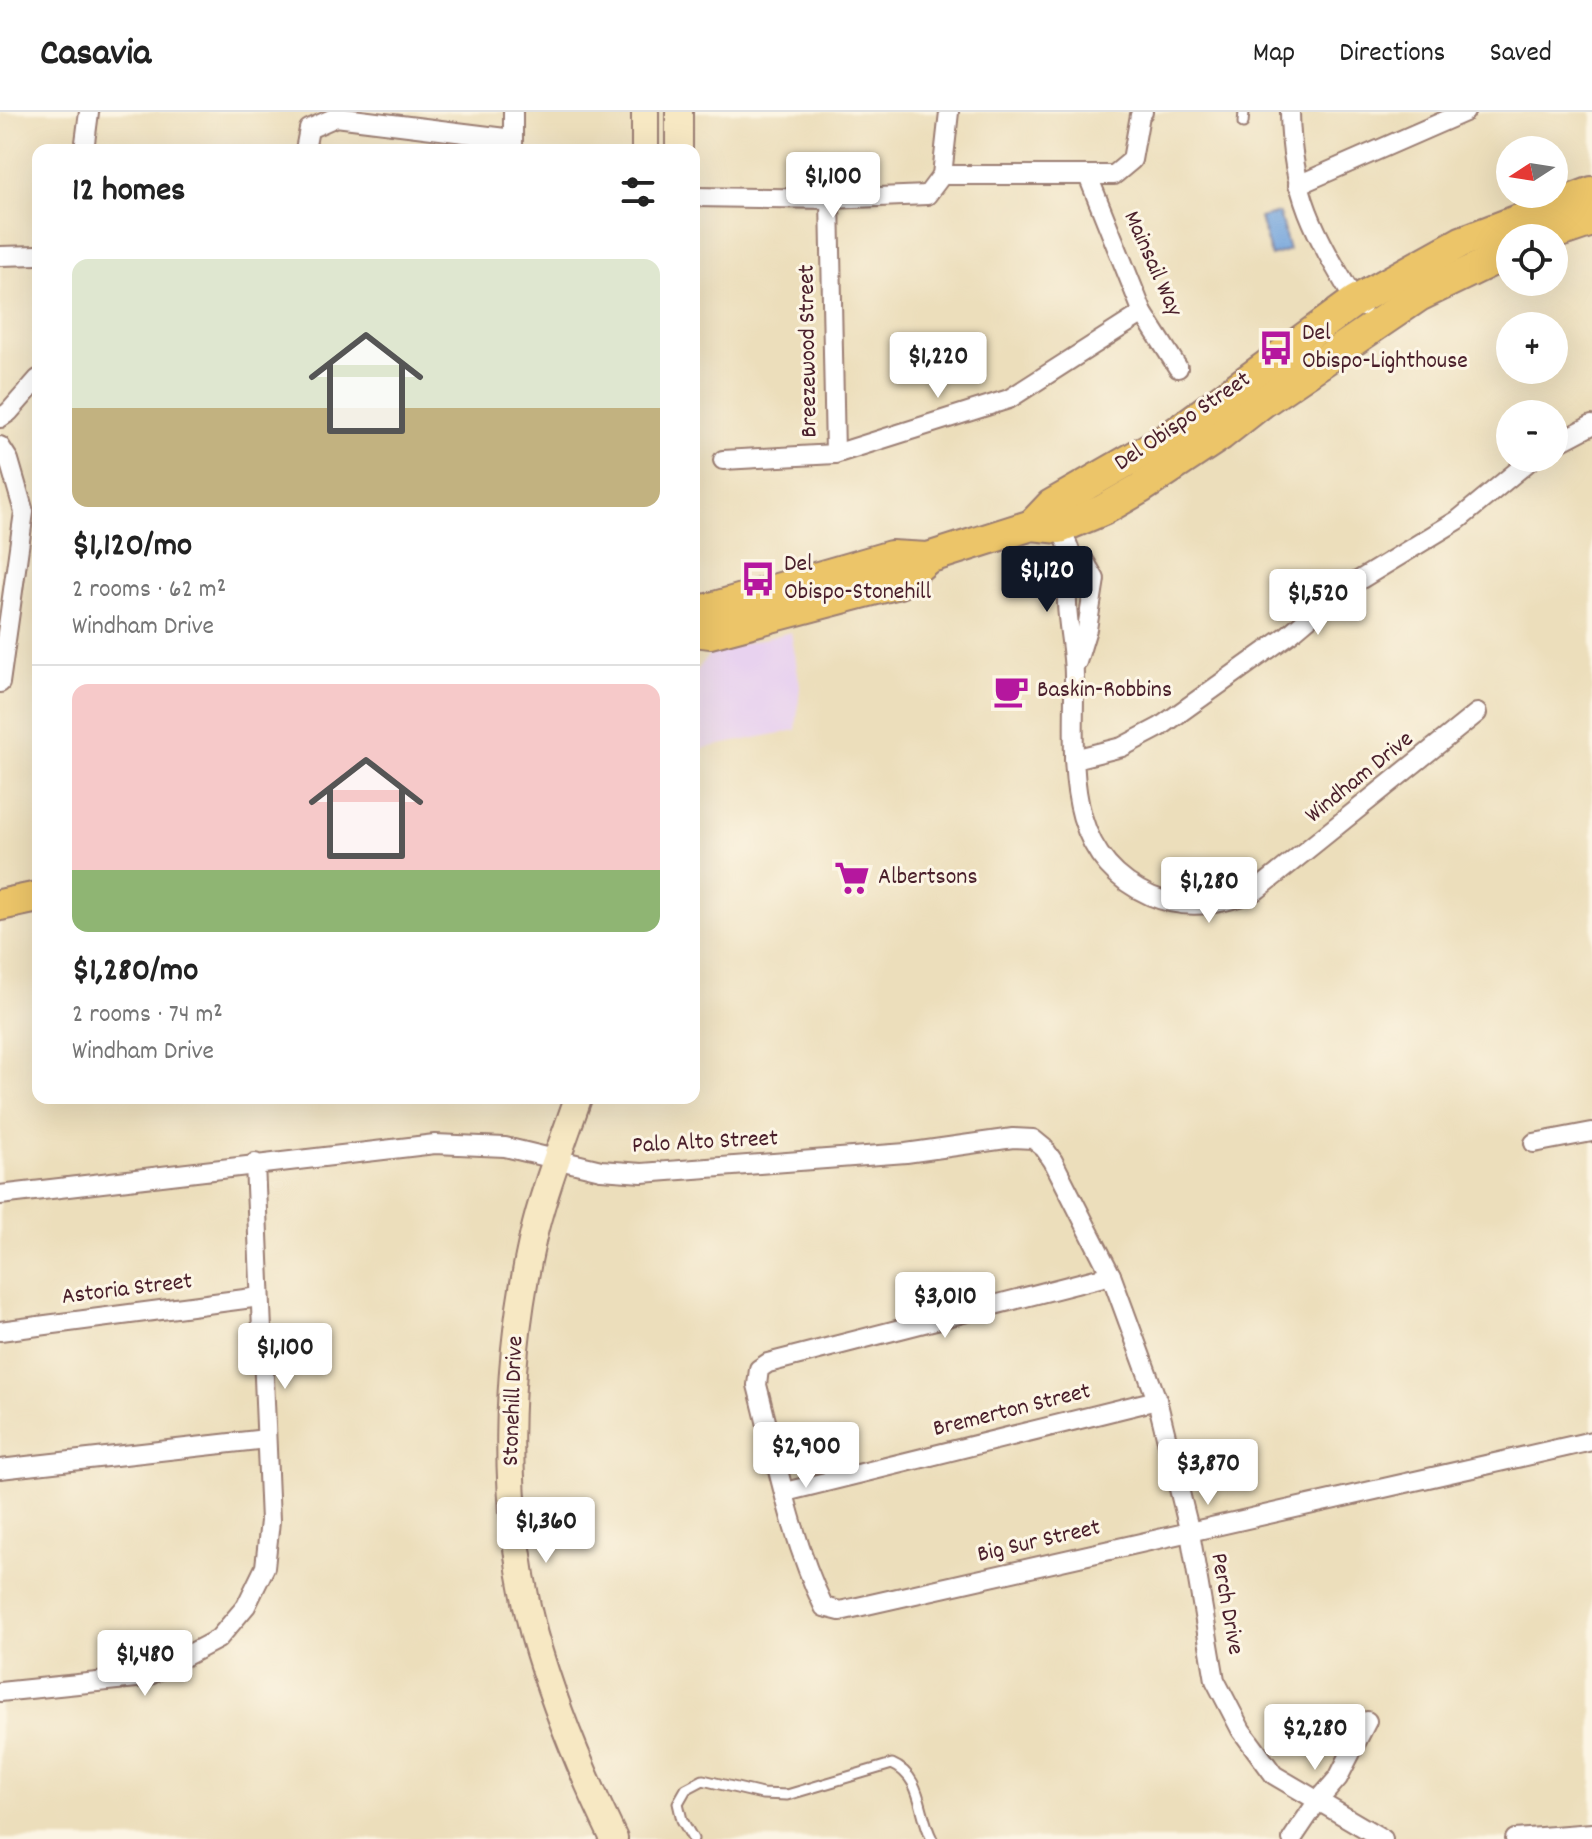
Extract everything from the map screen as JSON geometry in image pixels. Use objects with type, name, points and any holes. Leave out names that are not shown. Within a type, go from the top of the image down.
[{"type":"main road","points":[[645,112],[645,144]]},
{"type":"main road","points":[[679,112],[679,144]]},
{"type":"main road","name":"Del Obispo Street","points":[[1047,519],[1171,436],[1355,301],[1461,242],[1592,192]]},
{"type":"main road","points":[[1568,229],[1592,221]]},
{"type":"main road","name":"Del Obispo Street","points":[[700,611],[891,556],[928,558],[1047,519],[1103,510],[1221,435],[1263,402],[1419,296],[1496,259]]},
{"type":"main road","name":"Del Obispo Street","points":[[700,632],[710,633],[899,583],[928,558]]},
{"type":"main road","points":[[0,905],[32,898]]},
{"type":"main road","name":"Stonehill Drive","points":[[576,1104],[534,1233],[517,1317],[511,1415],[512,1490],[520,1561],[534,1633],[554,1699],[614,1839]]},
{"type":"street","points":[[85,144],[89,112]]},
{"type":"street","points":[[513,112],[513,144]]},
{"type":"street","points":[[700,197],[830,199],[927,195],[942,175],[949,112]]},
{"type":"street","points":[[942,175],[1114,175],[1132,160],[1143,112]]},
{"type":"street","points":[[1298,185],[1465,112]]},
{"type":"street","points":[[1285,113],[1298,185],[1310,223],[1355,301],[1379,322]]},
{"type":"street","points":[[306,144],[309,129],[336,117],[507,144]]},
{"type":"street","name":"Mainsail Way","points":[[1088,176],[1143,313],[1178,368]]},
{"type":"street","name":"Breezewood Street","points":[[830,199],[835,454]]},
{"type":"street","points":[[0,256],[32,255]]},
{"type":"street","points":[[723,460],[835,454],[1009,399],[1143,313]]},
{"type":"street","points":[[5,415],[32,386]]},
{"type":"street","points":[[1568,438],[1592,425]]},
{"type":"street","points":[[0,446],[9,460],[24,512],[0,683]]},
{"type":"street","points":[[1074,759],[1122,747],[1160,727],[1287,636],[1338,593],[1458,520],[1516,472]]},
{"type":"street","name":"Windham Drive","points":[[1047,519],[1072,560],[1067,578],[1067,608],[1074,672],[1076,790],[1081,815],[1089,838],[1102,859],[1118,877],[1138,890],[1177,904],[1218,903],[1257,890],[1477,713]]},
{"type":"street","name":"Windham Drive","points":[[1072,560],[1085,562],[1095,579],[1087,629],[1074,672]]},
{"type":"street","points":[[1534,1143],[1592,1132]]},
{"type":"street","name":"Palo Alto Street","points":[[0,1195],[435,1144],[505,1147],[601,1170],[642,1173],[906,1153],[1013,1138],[1033,1139]]},
{"type":"street","name":"Perch Drive","points":[[1033,1139],[1053,1161],[1111,1275],[1157,1400],[1190,1533],[1215,1680],[1241,1730],[1274,1775],[1383,1839]]},
{"type":"street","points":[[0,1692],[146,1677],[218,1639],[246,1606],[265,1567],[270,1521],[255,1163]]},
{"type":"street","points":[[785,1492],[757,1385],[759,1369],[768,1363],[1111,1275]]},
{"type":"street","name":"Astoria Street","points":[[0,1331],[260,1297]]},
{"type":"street","name":"Bremerton Street","points":[[785,1492],[1157,1400]]},
{"type":"street","points":[[0,1469],[266,1439]]},
{"type":"street","name":"Big Sur Street","points":[[785,1492],[814,1587],[824,1607],[840,1611],[1592,1441]]},
{"type":"street","points":[[1292,1839],[1338,1778],[1367,1721]]},
{"type":"street","points":[[1515,1839],[1592,1833]]},
{"type":"lane","points":[[1243,123],[1244,112]]},
{"type":"lane","points":[[693,1839],[682,1820],[678,1803],[686,1789],[703,1780],[762,1794],[787,1795],[892,1764],[904,1769],[913,1778],[932,1839]]},
{"type":"shaded area","points":[[791,632],[800,686],[796,730],[700,749],[700,667],[711,652]]},
{"type":"water","points":[[1279,213],[1289,250],[1271,256],[1260,218]]},
{"type":"place","name":"Del Obispo-Lighthouse","points":[[1276,348]]},
{"type":"place","name":"Del Obispo-Stonehill","points":[[758,579]]},
{"type":"place","name":"Baskin-Robbins","points":[[1011,691]]},
{"type":"place","name":"Albertsons","points":[[852,878]]}]
